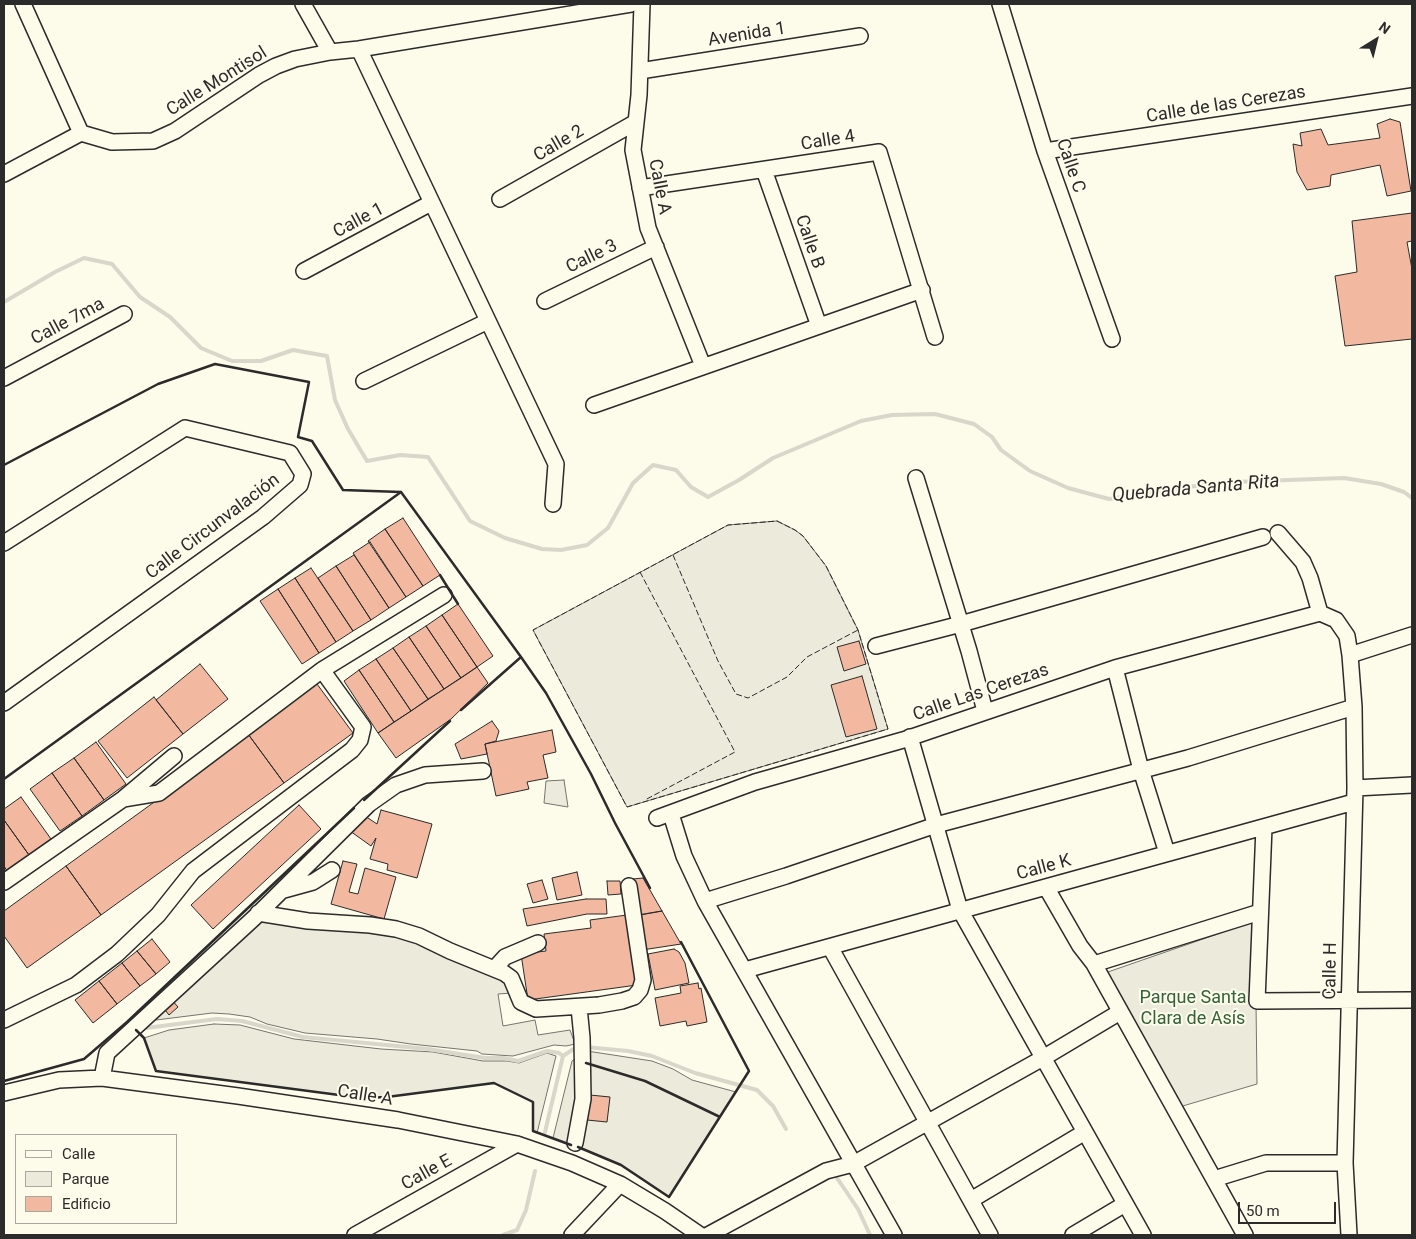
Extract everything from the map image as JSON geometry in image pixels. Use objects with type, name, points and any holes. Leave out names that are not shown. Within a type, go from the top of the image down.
[{"type":"street","points":[[4,174],[80,133],[23,4]]},
{"type":"street","points":[[303,4],[330,52]]},
{"type":"street","name":"Calle Montisol","points":[[80,133],[112,142],[153,140],[175,131],[276,66],[295,59],[632,4]]},
{"type":"street","name":"Calle A","points":[[642,4],[640,71],[633,150],[648,228],[704,366]]},
{"type":"street","name":"Calle C","points":[[1000,4],[1044,151],[1112,339]]},
{"type":"street","name":"Avenida 1","points":[[640,71],[860,36]]},
{"type":"street","points":[[359,49],[556,464],[553,504]]},
{"type":"street","name":"Calle de las Cerezas","points":[[1044,151],[1412,96]]},
{"type":"street","name":"Calle 2","points":[[500,199],[636,122]]},
{"type":"street","name":"Calle 4","points":[[640,188],[879,152],[935,337]]},
{"type":"street","name":"Calle B","points":[[764,170],[819,326]]},
{"type":"street","name":"Calle 1","points":[[304,271],[431,204]]},
{"type":"street","name":"Calle 3","points":[[545,301],[656,247]]},
{"type":"street","points":[[594,405],[922,290]]},
{"type":"street","name":"Calle 7ma","points":[[4,378],[124,314]]},
{"type":"street","points":[[364,380],[488,321]]},
{"type":"street","name":"Calle Circunvalación","points":[[4,543],[185,428],[290,453],[303,474],[300,485],[263,517],[4,703]]},
{"type":"street","points":[[916,478],[985,711]]},
{"type":"street","points":[[876,646],[960,624],[1270,535],[1303,562],[1310,578],[1320,613]]},
{"type":"street","points":[[123,799],[159,792],[322,670],[444,595]]},
{"type":"street","name":"Calle H","points":[[1320,613],[1336,620],[1347,636],[1354,707],[1354,795],[1345,1163],[1349,1235]]},
{"type":"street","name":"Calle Las Cerezas","points":[[705,901],[664,816],[755,782],[910,737],[1115,668],[1320,613]]},
{"type":"street","points":[[1350,656],[1412,635]]},
{"type":"street","points":[[1115,668],[1141,770],[1167,853]]},
{"type":"street","points":[[4,1020],[76,984],[117,954],[158,915],[193,871],[352,750],[360,740],[363,728],[322,670]]},
{"type":"street","points":[[894,1235],[705,901],[786,876],[936,825],[1188,758],[1354,707]]},
{"type":"street","points":[[910,737],[960,910],[1143,1235]]},
{"type":"street","points":[[4,882],[123,799],[174,756]]},
{"type":"street","points":[[102,1078],[107,1053],[258,913],[369,804],[396,785],[425,775],[483,771]]},
{"type":"street","name":"Calle K","points":[[745,970],[1264,827],[1354,795],[1412,785]]},
{"type":"street","points":[[1264,827],[1257,1001],[1412,1000]]},
{"type":"street","points":[[280,892],[313,882],[332,870]]},
{"type":"street","points":[[258,913],[308,921],[370,925],[396,929],[419,936],[504,973],[511,978],[522,1002],[536,1009],[579,1006],[622,1002],[634,997],[640,990],[643,980],[630,886]]},
{"type":"street","points":[[1046,887],[1080,946],[1094,964],[1245,1235]]},
{"type":"street","points":[[1094,964],[1260,912]]},
{"type":"street","points":[[495,968],[506,957],[538,943]]},
{"type":"street","points":[[830,946],[990,1235]]},
{"type":"street","points":[[575,1143],[583,1099],[582,1038],[579,1006]]},
{"type":"street","points":[[708,1235],[826,1171],[853,1164],[1043,1058],[1120,1012]]},
{"type":"street","name":"Calle A","points":[[4,1093],[59,1080],[102,1078],[398,1120],[517,1144],[572,1163],[620,1184],[665,1210],[700,1235]]},
{"type":"street","points":[[971,1200],[1085,1132]]},
{"type":"street","name":"Calle E","points":[[355,1235],[517,1144]]},
{"type":"street","points":[[1214,1180],[1266,1163],[1345,1163]]},
{"type":"street","points":[[572,1235],[620,1184]]},
{"type":"street","points":[[1073,1235],[1125,1204]]},
{"type":"green space","points":[[777,521],[803,536],[826,566],[858,630],[888,729],[627,807],[533,630],[728,525]]},
{"type":"green space","points":[[564,780],[568,807],[544,803],[546,781]]},
{"type":"green space","points":[[265,921],[354,929],[407,937],[499,976],[512,993],[498,994],[503,1026],[535,1020],[538,1035],[570,1030],[575,1044],[566,1046],[554,1045],[513,1056],[482,1054],[477,1051],[377,1039],[305,1033],[267,1024],[250,1017],[229,1014],[212,1013],[153,1019],[255,922]]},
{"type":"green space","name":"Parque Santa Clara de Asís","points":[[1255,921],[1257,1084],[1176,1108],[1105,973]]},
{"type":"green space","points":[[214,1024],[240,1025],[294,1039],[381,1049],[433,1052],[483,1061],[519,1063],[547,1053],[556,1056],[537,1133],[533,1131],[533,1102],[494,1083],[387,1097],[362,1098],[156,1071],[144,1038],[169,1030]]},
{"type":"green space","points":[[587,1051],[652,1061],[673,1069],[692,1080],[736,1092],[669,1197],[621,1165],[578,1147]]},
{"type":"green space","points":[[580,1056],[572,1137],[568,1144],[553,1138],[572,1061]]},
{"type":"building","points":[[1390,119],[1400,122],[1411,191],[1387,196],[1380,165],[1331,175],[1330,186],[1307,190],[1297,172],[1293,144],[1302,146],[1300,133],[1321,129],[1328,145],[1380,138],[1377,124]]},
{"type":"building","points":[[1412,213],[1412,241],[1407,242],[1412,269],[1412,339],[1345,346],[1335,276],[1357,272],[1352,221]]},
{"type":"building","points":[[403,518],[440,575],[423,586],[385,529]]},
{"type":"building","points":[[385,529],[423,586],[406,597],[368,541]]},
{"type":"building","points":[[370,542],[406,597],[389,608],[353,553]]},
{"type":"building","points":[[354,555],[389,608],[371,620],[336,566]]},
{"type":"building","points":[[336,566],[371,620],[353,631],[318,578]]},
{"type":"building","points":[[311,568],[353,631],[336,642],[295,578]]},
{"type":"building","points":[[295,578],[336,642],[319,653],[278,589]]},
{"type":"building","points":[[278,589],[319,653],[302,664],[260,601]]},
{"type":"building","points":[[458,604],[493,656],[477,667],[442,615]]},
{"type":"building","points":[[442,615],[477,667],[461,678],[426,626]]},
{"type":"building","points":[[426,626],[461,678],[444,689],[409,637]]},
{"type":"building","points":[[409,637],[444,689],[428,699],[393,648]]},
{"type":"building","points":[[859,641],[866,664],[844,671],[837,647]]},
{"type":"building","points":[[393,648],[428,699],[411,711],[376,659]]},
{"type":"building","points":[[376,659],[411,711],[394,722],[359,670]]},
{"type":"building","points":[[200,664],[228,699],[183,734],[156,700]]},
{"type":"building","points":[[477,667],[488,683],[451,719],[396,758],[378,733]]},
{"type":"building","points":[[359,670],[394,722],[378,733],[344,681]]},
{"type":"building","points":[[862,676],[877,729],[846,737],[831,685]]},
{"type":"building","points":[[317,684],[353,733],[284,783],[248,734]]},
{"type":"building","points":[[154,697],[183,734],[127,778],[98,741]]},
{"type":"building","points":[[492,721],[499,731],[496,741],[485,744],[487,754],[461,759],[455,744]]},
{"type":"building","points":[[552,730],[556,752],[543,755],[548,778],[527,782],[529,789],[496,796],[485,744]]},
{"type":"building","points":[[248,734],[284,783],[101,915],[66,866]]},
{"type":"building","points":[[96,742],[126,784],[104,800],[74,758]]},
{"type":"building","points":[[74,758],[104,800],[82,816],[52,773]]},
{"type":"building","points":[[52,773],[82,816],[60,831],[30,789]]},
{"type":"building","points":[[21,797],[51,839],[29,855],[4,820],[4,809]]},
{"type":"building","points":[[299,805],[321,829],[213,929],[191,905]]},
{"type":"building","points":[[381,810],[432,824],[417,878],[387,870],[388,864],[370,859],[376,838],[371,846],[350,831],[362,814],[377,824]]},
{"type":"building","points":[[4,820],[29,855],[7,871],[4,866]]},
{"type":"building","points":[[343,861],[357,864],[349,892],[358,894],[365,868],[396,877],[384,919],[331,904]]},
{"type":"building","points":[[66,866],[101,915],[27,968],[4,936],[4,911]]},
{"type":"building","points":[[577,872],[582,895],[557,900],[552,878]]},
{"type":"building","points":[[643,878],[662,911],[640,915],[633,879]]},
{"type":"building","points":[[542,880],[548,899],[533,903],[527,884]]},
{"type":"building","points":[[607,881],[620,881],[621,894],[608,895]]},
{"type":"building","points":[[586,899],[606,899],[607,914],[587,914],[527,926],[523,909]]},
{"type":"building","points":[[662,911],[681,944],[642,950],[638,915]]},
{"type":"building","points":[[627,915],[637,985],[528,1000],[521,954],[546,951],[544,934],[591,928],[590,920]]},
{"type":"building","points":[[152,939],[170,962],[156,974],[137,951]]},
{"type":"building","points":[[674,949],[679,952],[685,963],[689,983],[655,990],[648,954]]},
{"type":"building","points":[[137,951],[156,974],[140,986],[122,963]]},
{"type":"building","points":[[122,963],[140,986],[117,1004],[99,981]]},
{"type":"building","points":[[99,981],[117,1004],[93,1023],[75,1000]]},
{"type":"building","points":[[698,983],[699,989],[701,988],[707,1022],[687,1026],[686,1021],[660,1026],[655,998],[681,993],[680,986]]},
{"type":"building","points":[[170,998],[178,1007],[169,1015],[162,1006]]},
{"type":"building","points":[[590,1095],[610,1097],[607,1122],[587,1120]]},
{"type":"waterway","name":"Quebrada Santa Rita","points":[[4,302],[55,272],[84,258],[112,264],[140,297],[170,317],[201,348],[232,361],[261,361],[293,350],[327,356],[335,400],[348,429],[367,461],[400,455],[428,457],[470,521],[505,538],[542,549],[561,550],[587,545],[608,528],[633,483],[653,465],[676,470],[691,487],[708,497],[773,458],[861,421],[892,415],[935,414],[974,424],[992,437],[1001,450],[1030,471],[1068,488],[1109,499],[1233,482],[1344,478],[1381,484],[1404,492],[1412,498]]},
{"type":"waterway","points":[[146,1028],[217,1019],[242,1021],[303,1037],[428,1049],[485,1058],[504,1058],[518,1061],[547,1051],[559,1053],[563,1056]]},
{"type":"waterway","points":[[585,1047],[628,1051],[652,1056],[695,1073],[757,1090],[773,1106],[786,1129]]},
{"type":"waterway","points":[[545,1132],[563,1056],[578,1048]]},
{"type":"waterway","points":[[503,1235],[517,1230],[526,1210],[535,1171]]},
{"type":"waterway","points":[[837,1178],[858,1209],[870,1235]]},
{"type":"fence","points":[[777,521],[803,536],[826,566],[858,630],[888,729],[627,807],[533,630],[728,525],[777,521]]},
{"type":"fence","points":[[673,555],[718,661],[736,694],[748,698],[787,677],[807,657],[858,630]]},
{"type":"fence","points":[[640,572],[735,752],[645,800]]},
{"type":"wall","points":[[4,465],[158,384],[215,364],[309,382],[298,437],[312,441],[343,490],[401,492]]},
{"type":"wall","points":[[4,779],[401,492],[521,657]]},
{"type":"wall","points":[[440,575],[458,604]]},
{"type":"wall","points":[[461,710],[521,657],[546,693],[591,774],[650,888]]},
{"type":"wall","points":[[364,800],[450,721]]},
{"type":"wall","points":[[4,1081],[84,1059],[127,1022],[354,808]]},
{"type":"wall","points":[[578,1147],[621,1165],[669,1197],[749,1071],[681,942]]},
{"type":"wall","points":[[136,1030],[144,1038],[156,1071],[362,1098],[387,1097],[494,1083],[533,1102],[533,1131],[571,1145]]},
{"type":"wall","points":[[586,1063],[645,1081],[720,1117]]}]
